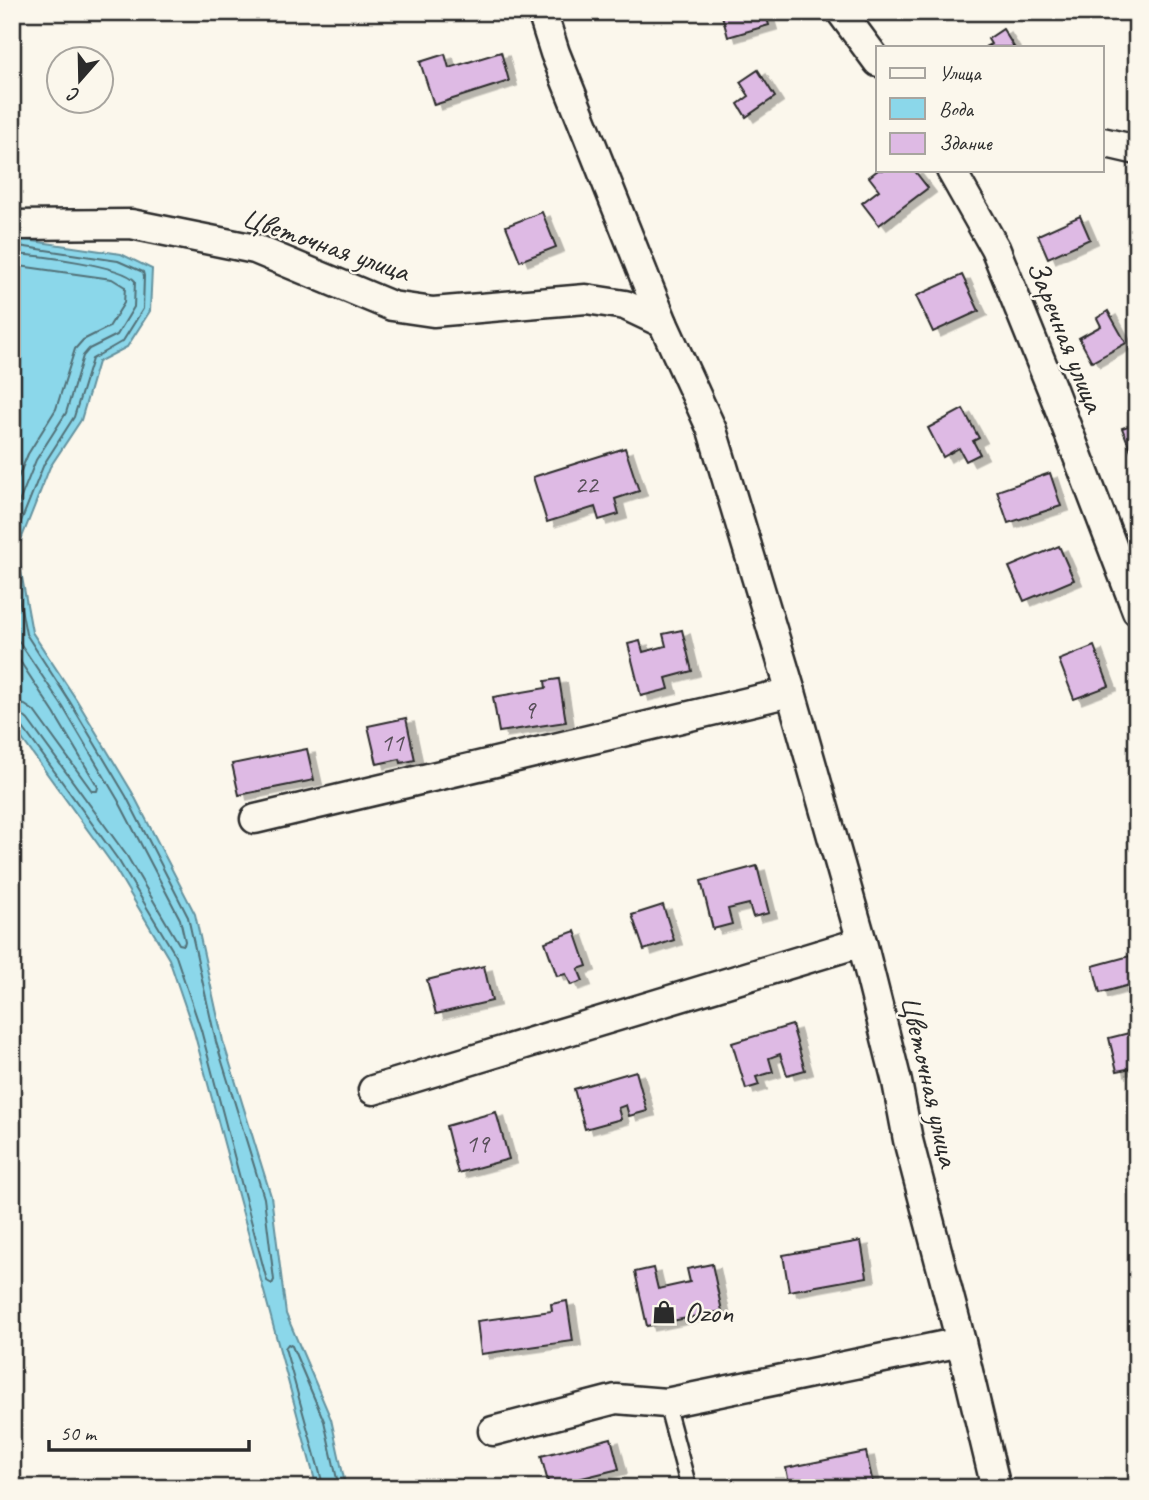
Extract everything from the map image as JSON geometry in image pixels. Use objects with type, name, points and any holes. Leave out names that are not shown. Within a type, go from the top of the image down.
[{"type":"street","name":"Цветочная улица","points":[[542,12],[555,53],[663,323],[712,430],[791,692],[862,942],[897,1082],[908,1140],[996,1488]]},
{"type":"street","points":[[841,12],[876,59]]},
{"type":"street","points":[[1104,142],[1137,150]]},
{"type":"street","name":"Заречная улица","points":[[952,172],[995,248],[1137,611]]},
{"type":"street","name":"Цветочная улица","points":[[12,225],[131,224],[255,249],[391,306],[433,312],[586,299],[625,305],[663,323]]},
{"type":"street","points":[[255,819],[791,692]]},
{"type":"street","points":[[373,1090],[862,942]]},
{"type":"street","points":[[493,1431],[616,1399],[666,1403],[961,1342]]},
{"type":"lane","points":[[666,1403],[689,1488]]},
{"type":"water","points":[[12,238],[121,254],[152,269],[150,311],[127,347],[98,362],[81,420],[50,467],[17,550],[32,632],[132,792],[195,914],[223,1041],[271,1196],[286,1314],[331,1419],[346,1488],[317,1488],[194,1032],[169,959],[113,865],[12,725]]},
{"type":"building","points":[[721,12],[765,12],[769,25],[728,37]]},
{"type":"building","points":[[1003,29],[1013,46],[987,46],[991,44],[988,39]]},
{"type":"building","points":[[501,52],[509,81],[434,105],[420,62],[445,54],[449,68]]},
{"type":"building","points":[[758,70],[775,97],[746,117],[738,104],[749,96],[740,82]]},
{"type":"building","points":[[876,172],[916,172],[928,188],[879,225],[862,203],[879,190],[869,177]]},
{"type":"building","points":[[542,212],[556,247],[520,261],[506,226]]},
{"type":"building","points":[[1080,216],[1090,239],[1048,258],[1038,235]]},
{"type":"building","points":[[962,275],[979,311],[933,332],[916,296]]},
{"type":"building","points":[[1108,311],[1126,343],[1092,362],[1079,338],[1101,326],[1097,318]]},
{"type":"building","points":[[963,409],[979,438],[973,441],[980,454],[966,461],[959,448],[943,457],[928,428]]},
{"type":"building","points":[[1137,423],[1137,451],[1132,453],[1122,428]]},
{"type":"building","points":[[625,448],[639,491],[615,499],[619,514],[599,520],[595,507],[547,522],[533,477]]},
{"type":"building","points":[[1050,473],[1061,506],[1008,523],[997,491]]},
{"type":"building","points":[[1059,546],[1074,580],[1024,601],[1009,567]]},
{"type":"building","points":[[682,630],[692,671],[666,678],[669,689],[641,696],[628,644],[640,641],[643,652],[666,646],[663,634]]},
{"type":"building","points":[[1094,646],[1109,686],[1074,699],[1059,660]]},
{"type":"building","points":[[559,679],[566,722],[499,732],[493,697],[546,688],[545,681]]},
{"type":"building","points":[[406,718],[415,760],[401,763],[400,759],[377,764],[368,726]]},
{"type":"building","points":[[307,749],[314,780],[239,795],[232,764]]},
{"type":"building","points":[[757,866],[769,913],[753,917],[749,904],[728,909],[732,924],[713,929],[701,881]]},
{"type":"building","points":[[663,905],[674,940],[644,950],[632,915]]},
{"type":"building","points":[[575,931],[587,966],[578,969],[583,981],[571,985],[566,974],[557,976],[545,942]]},
{"type":"building","points":[[1137,954],[1137,983],[1100,993],[1093,966]]},
{"type":"building","points":[[484,966],[492,1001],[436,1014],[427,980]]},
{"type":"building","points":[[792,1025],[805,1070],[787,1075],[780,1054],[769,1058],[773,1072],[756,1077],[759,1085],[746,1089],[732,1043]]},
{"type":"building","points":[[1137,1031],[1137,1067],[1117,1071],[1109,1038]]},
{"type":"building","points":[[636,1071],[647,1111],[629,1116],[626,1105],[618,1108],[621,1119],[585,1129],[574,1089]]},
{"type":"building","points":[[496,1112],[509,1159],[458,1173],[446,1126]]},
{"type":"building","points":[[861,1241],[867,1277],[789,1291],[783,1255]]},
{"type":"building","points":[[712,1264],[722,1311],[647,1326],[635,1272],[653,1268],[658,1289],[690,1282],[687,1269]]},
{"type":"building","points":[[567,1301],[573,1341],[481,1354],[477,1321],[552,1311],[551,1304]]},
{"type":"building","points":[[611,1438],[619,1469],[549,1486],[541,1456]]},
{"type":"building","points":[[866,1452],[874,1488],[790,1488],[786,1468]]},
{"type":"place","name":"Ozon","points":[[664,1312]]}]
